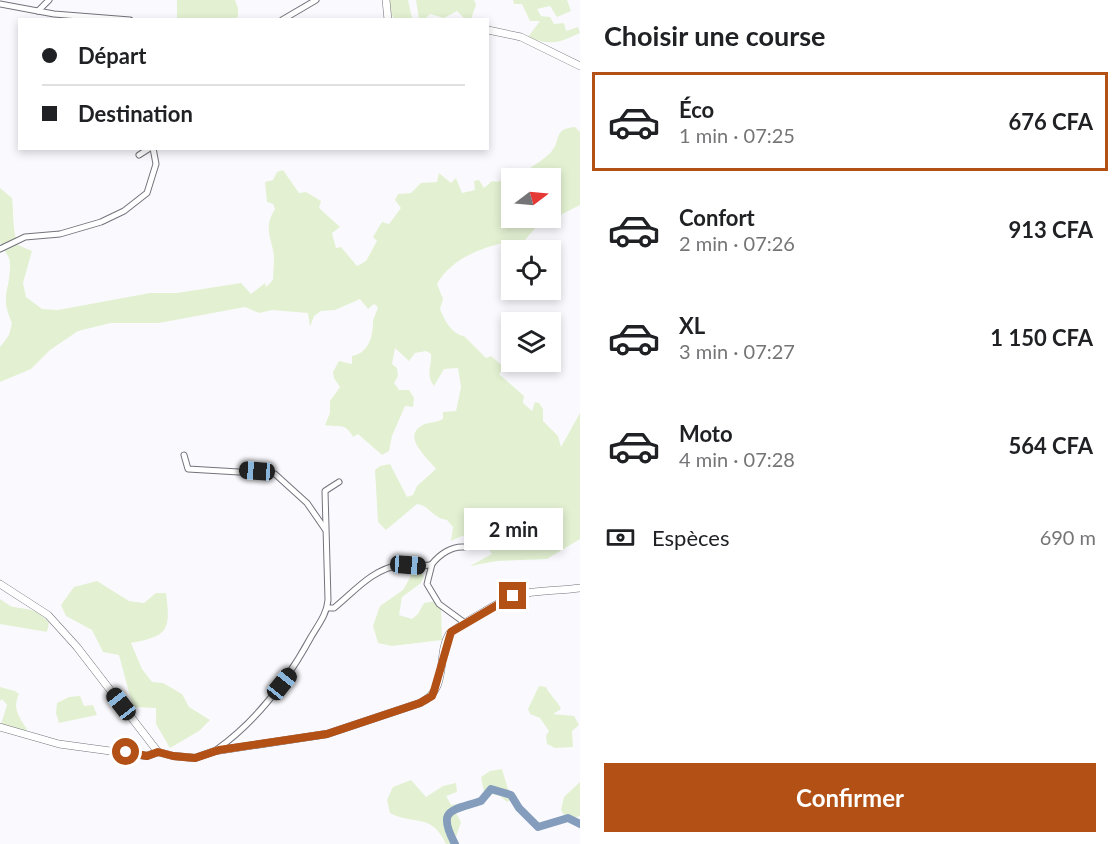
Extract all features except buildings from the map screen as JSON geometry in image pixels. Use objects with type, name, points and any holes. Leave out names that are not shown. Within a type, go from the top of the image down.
[{"type":"street","points":[[38,11],[49,0]]},
{"type":"street","points":[[285,18],[316,0]]},
{"type":"street","points":[[386,0],[388,18]]},
{"type":"street","points":[[0,4],[38,11],[110,18]]},
{"type":"street","points":[[489,30],[521,37],[580,66]]},
{"type":"street","points":[[139,155],[148,150]]},
{"type":"street","points":[[0,249],[25,237],[60,234],[101,222],[124,211],[147,193],[156,164],[152,150]]},
{"type":"street","points":[[184,455],[188,469],[275,474],[307,503],[326,531]]},
{"type":"street","points":[[215,751],[258,713],[293,671],[327,609],[325,491],[339,482]]},
{"type":"street","points":[[464,547],[442,554],[432,564],[428,584],[440,604],[465,623]]},
{"type":"street","points":[[327,609],[333,608],[356,586],[382,571],[398,565],[432,564]]},
{"type":"street","points":[[0,584],[48,615],[77,647],[158,752]]},
{"type":"street","points":[[0,727],[58,744],[147,756],[158,752],[185,758],[215,751],[327,734],[432,696],[441,672],[448,635],[465,623],[513,596],[580,588]]},
{"type":"green space","points":[[177,0],[235,0],[238,8],[236,18],[177,18]]},
{"type":"green space","points":[[386,0],[408,0],[412,18],[394,18]]},
{"type":"green space","points":[[416,0],[474,0],[476,5],[471,18],[464,18],[457,11],[444,18],[430,14],[426,18],[419,18]]},
{"type":"green space","points":[[513,0],[567,0],[571,11],[557,17],[550,6],[537,9],[541,16],[550,17],[554,24],[564,23],[566,31],[578,27],[580,33],[554,42],[543,42],[528,37],[540,21],[530,21],[522,4],[514,4]]},
{"type":"green space","points":[[575,127],[580,132],[580,205],[561,215],[561,168],[530,168],[551,152],[563,130]]},
{"type":"green space","points":[[283,170],[299,193],[306,192],[321,201],[319,208],[340,227],[332,233],[336,248],[341,247],[357,266],[366,261],[377,241],[373,237],[382,222],[389,224],[401,208],[395,200],[398,194],[411,193],[421,183],[437,182],[439,173],[451,183],[456,178],[462,193],[475,190],[474,181],[479,180],[484,188],[492,181],[501,181],[501,228],[535,228],[525,240],[501,240],[501,244],[475,252],[453,265],[437,284],[443,299],[440,309],[455,332],[464,336],[486,358],[491,356],[501,365],[499,374],[524,396],[523,403],[532,411],[535,402],[539,403],[543,409],[543,421],[558,436],[561,447],[580,413],[580,539],[547,559],[497,561],[470,566],[492,554],[478,534],[462,536],[451,541],[453,527],[447,520],[417,504],[386,530],[378,522],[375,470],[380,466],[390,464],[407,497],[413,495],[417,486],[436,469],[419,448],[414,436],[416,431],[423,425],[443,419],[443,412],[456,411],[461,387],[458,368],[444,369],[434,386],[429,374],[431,354],[426,351],[415,353],[409,361],[395,348],[392,364],[397,368],[398,376],[394,383],[399,390],[409,390],[414,398],[413,407],[405,406],[392,436],[389,451],[382,455],[358,434],[353,437],[344,427],[325,425],[330,413],[330,401],[340,387],[333,372],[339,361],[352,364],[352,356],[366,348],[371,338],[378,307],[374,304],[368,309],[360,299],[335,310],[321,311],[314,316],[310,327],[308,313],[272,310],[259,313],[245,307],[159,323],[111,323],[78,331],[50,350],[31,369],[0,382],[0,347],[9,335],[12,323],[6,307],[10,263],[0,241],[0,188],[12,198],[14,228],[18,245],[32,251],[23,283],[26,297],[42,309],[58,310],[150,293],[177,293],[241,283],[251,294],[265,283],[266,287],[273,280],[274,254],[269,229],[275,209],[273,204],[267,202],[265,182],[273,180],[277,172]]},
{"type":"green space","points":[[421,573],[424,576],[421,583],[402,597],[399,615],[412,619],[424,603],[436,601],[441,607],[442,640],[392,646],[378,643],[373,626],[380,606],[403,590],[412,574]]},
{"type":"green space","points":[[97,581],[129,601],[144,603],[156,593],[166,593],[168,616],[164,630],[153,638],[131,643],[142,669],[152,682],[163,683],[182,694],[189,707],[210,720],[199,731],[170,748],[156,724],[156,708],[133,707],[119,655],[103,652],[92,630],[66,616],[61,605],[74,587]]},
{"type":"green space","points":[[0,599],[11,606],[41,615],[49,623],[47,632],[0,624]]},
{"type":"green space","points":[[539,686],[546,687],[560,706],[561,709],[553,714],[574,716],[579,725],[572,731],[573,747],[555,748],[547,744],[546,736],[549,731],[540,718],[530,714],[528,709]]},
{"type":"green space","points":[[0,687],[19,694],[16,708],[27,729],[24,732],[1,724],[7,705],[2,699],[0,701]]},
{"type":"green space","points":[[80,696],[84,706],[93,705],[97,715],[59,723],[56,713],[57,703],[69,697]]},
{"type":"green space","points":[[502,769],[508,789],[517,796],[507,802],[500,796],[484,792],[481,777],[490,771]]},
{"type":"green space","points":[[411,780],[426,797],[443,786],[456,783],[457,792],[446,796],[451,805],[470,802],[470,808],[456,813],[461,822],[455,840],[458,844],[446,844],[434,827],[422,821],[390,813],[387,800],[393,787]]},
{"type":"green space","points":[[580,782],[580,816],[567,820],[561,810],[564,797]]},
{"type":"waterway","points":[[455,844],[449,832],[447,817],[455,810],[481,801],[491,789],[511,795],[519,808],[538,827],[568,818],[580,824]]},
{"type":"route","points":[[126,752],[147,756],[156,755],[158,752],[195,758],[219,750],[327,734],[363,724],[420,703],[432,696],[441,672],[448,635],[457,627],[513,596]]}]
